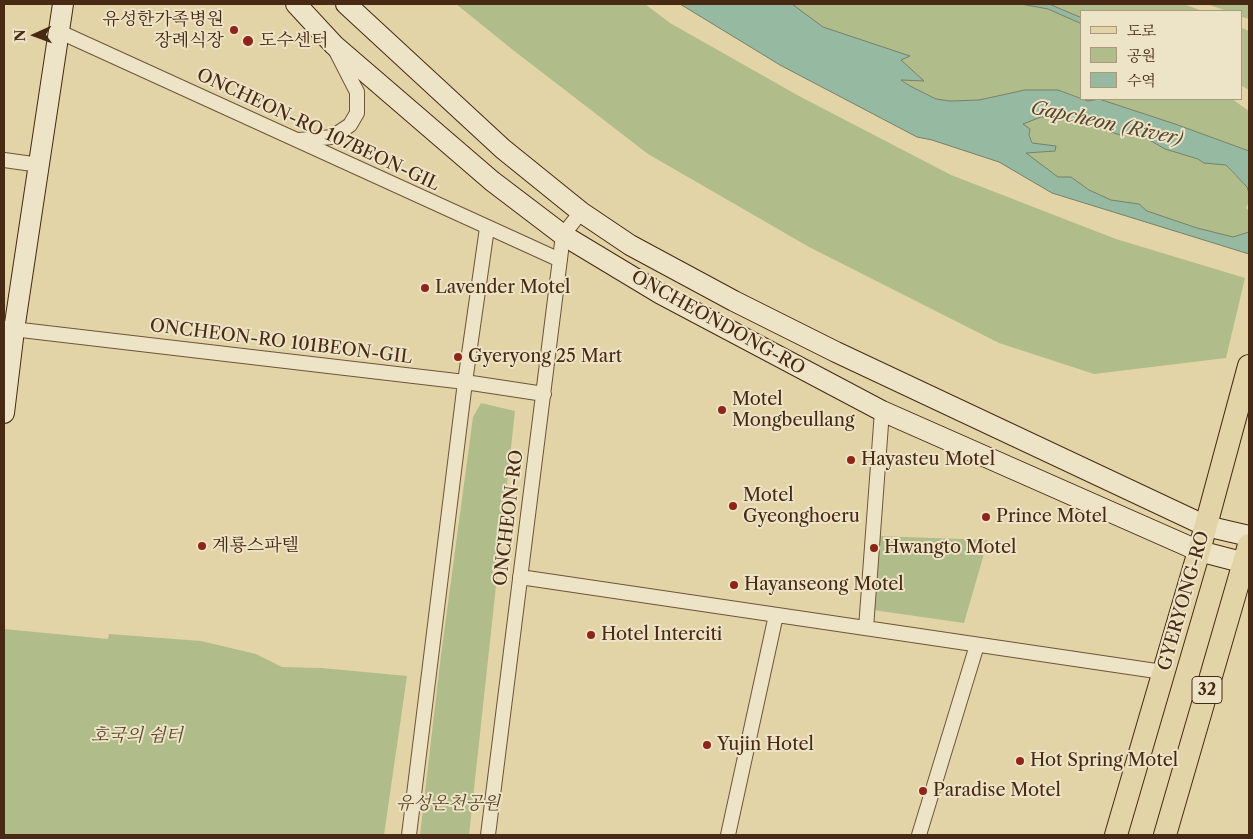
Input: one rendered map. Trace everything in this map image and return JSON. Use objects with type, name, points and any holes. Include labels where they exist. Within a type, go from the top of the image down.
[{"type":"main road","points":[[4,413],[9,329],[40,165],[63,4]]},
{"type":"main road","name":"ONCHEONDONG-RO","points":[[296,4],[334,45],[492,181],[564,235],[661,294],[882,411],[1198,551],[1248,557]]},
{"type":"main road","name":"ONCHEONDONG-RO","points":[[346,4],[503,149],[581,212],[630,246],[836,352],[1206,526],[1249,536]]},
{"type":"main road","name":"GYERYONG-RO","points":[[1116,835],[1206,526],[1249,366]]},
{"type":"main road","name":"32","points":[[1165,835],[1248,557]]},
{"type":"street","name":"ONCHEON-RO 107BEON-GIL","points":[[60,32],[560,260]]},
{"type":"street","points":[[296,140],[332,137],[350,125],[357,113],[357,92],[334,45]]},
{"type":"street","points":[[4,160],[40,165]]},
{"type":"street","name":"ONCHEON-RO","points":[[488,835],[560,260],[564,235],[581,212]]},
{"type":"street","points":[[409,835],[465,382],[487,228]]},
{"type":"street","name":"ONCHEON-RO 101BEON-GIL","points":[[9,329],[465,382],[544,394]]},
{"type":"street","points":[[866,628],[882,411]]},
{"type":"street","points":[[520,577],[1163,672]]},
{"type":"street","points":[[728,835],[776,615]]},
{"type":"street","points":[[919,835],[977,645]]},
{"type":"green space","points":[[456,4],[645,4],[670,23],[799,96],[951,175],[1116,239],[1245,278],[1226,358],[1094,374],[999,343],[809,247],[648,154]]},
{"type":"green space","points":[[792,4],[1021,4],[1048,9],[1080,23],[1080,97],[1058,90],[1025,90],[979,100],[950,101],[936,99],[910,86],[901,79],[923,81],[901,60],[909,56],[823,27]]},
{"type":"green space","points":[[1049,4],[1184,4],[1199,10],[1080,10],[1080,17]]},
{"type":"green space","points":[[1207,4],[1249,4],[1249,19],[1243,17],[1243,10],[1224,10]]},
{"type":"green space","points":[[1243,28],[1249,31],[1249,90],[1243,87]]},
{"type":"green space","points":[[1102,100],[1233,100],[1249,111],[1249,151]]},
{"type":"green space","points":[[1041,117],[1070,118],[1120,135],[1141,135],[1165,149],[1198,159],[1204,163],[1226,165],[1247,187],[1249,202],[1246,208],[1249,211],[1249,232],[1233,237],[1197,228],[1147,211],[1139,204],[1111,200],[1089,190],[1071,177],[1058,177],[1025,153],[1038,151],[1022,124]]},
{"type":"green space","name":"유성온천공원","points":[[481,403],[515,411],[469,835],[420,835],[441,655],[473,417]]},
{"type":"green space","points":[[878,536],[988,540],[964,623],[873,610]]},
{"type":"green space","name":"호국의 쉼터","points":[[4,629],[108,639],[109,634],[201,641],[256,654],[282,667],[322,668],[407,676],[384,835],[4,835]]},
{"type":"water","name":"Gapcheon (River)","points":[[680,4],[792,4],[823,27],[910,56],[901,60],[924,81],[901,80],[936,99],[950,101],[979,100],[1025,90],[1058,90],[1080,98],[1080,100],[1102,100],[1249,151],[1249,193],[1247,187],[1226,165],[1204,163],[1198,159],[1165,149],[1141,135],[1120,135],[1070,118],[1041,117],[1023,124],[1030,129],[1029,135],[1032,143],[1056,146],[1055,151],[1026,153],[1058,177],[1071,177],[1089,190],[1111,200],[1139,204],[1147,211],[1197,228],[1233,237],[1249,232],[1249,254],[1052,193],[999,162],[932,140],[917,137],[780,65]]},
{"type":"water","points":[[1021,4],[1049,4],[1080,17],[1080,23],[1048,9]]},
{"type":"place","name":"유성한가족병원 장례식장","points":[[234,30]]},
{"type":"place","name":"도수센터","points":[[248,41]]},
{"type":"place","name":"Lavender Motel","points":[[425,288]]},
{"type":"place","name":"Gyeryong 25 Mart","points":[[458,357]]},
{"type":"place","name":"Motel Mongbeullang","points":[[722,410]]},
{"type":"place","name":"Hayasteu Motel","points":[[851,460]]},
{"type":"place","name":"Motel Gyeonghoeru","points":[[733,506]]},
{"type":"place","name":"Prince Motel","points":[[986,517]]},
{"type":"place","name":"계룡스파텔","points":[[202,546]]},
{"type":"place","name":"Hwangto Motel","points":[[874,548]]},
{"type":"place","name":"Hayanseong Motel","points":[[734,585]]},
{"type":"place","name":"Hotel Interciti","points":[[591,635]]},
{"type":"place","name":"Yujin Hotel","points":[[707,745]]},
{"type":"place","name":"Hot Spring Motel","points":[[1020,761]]},
{"type":"place","name":"Paradise Motel","points":[[923,791]]}]
